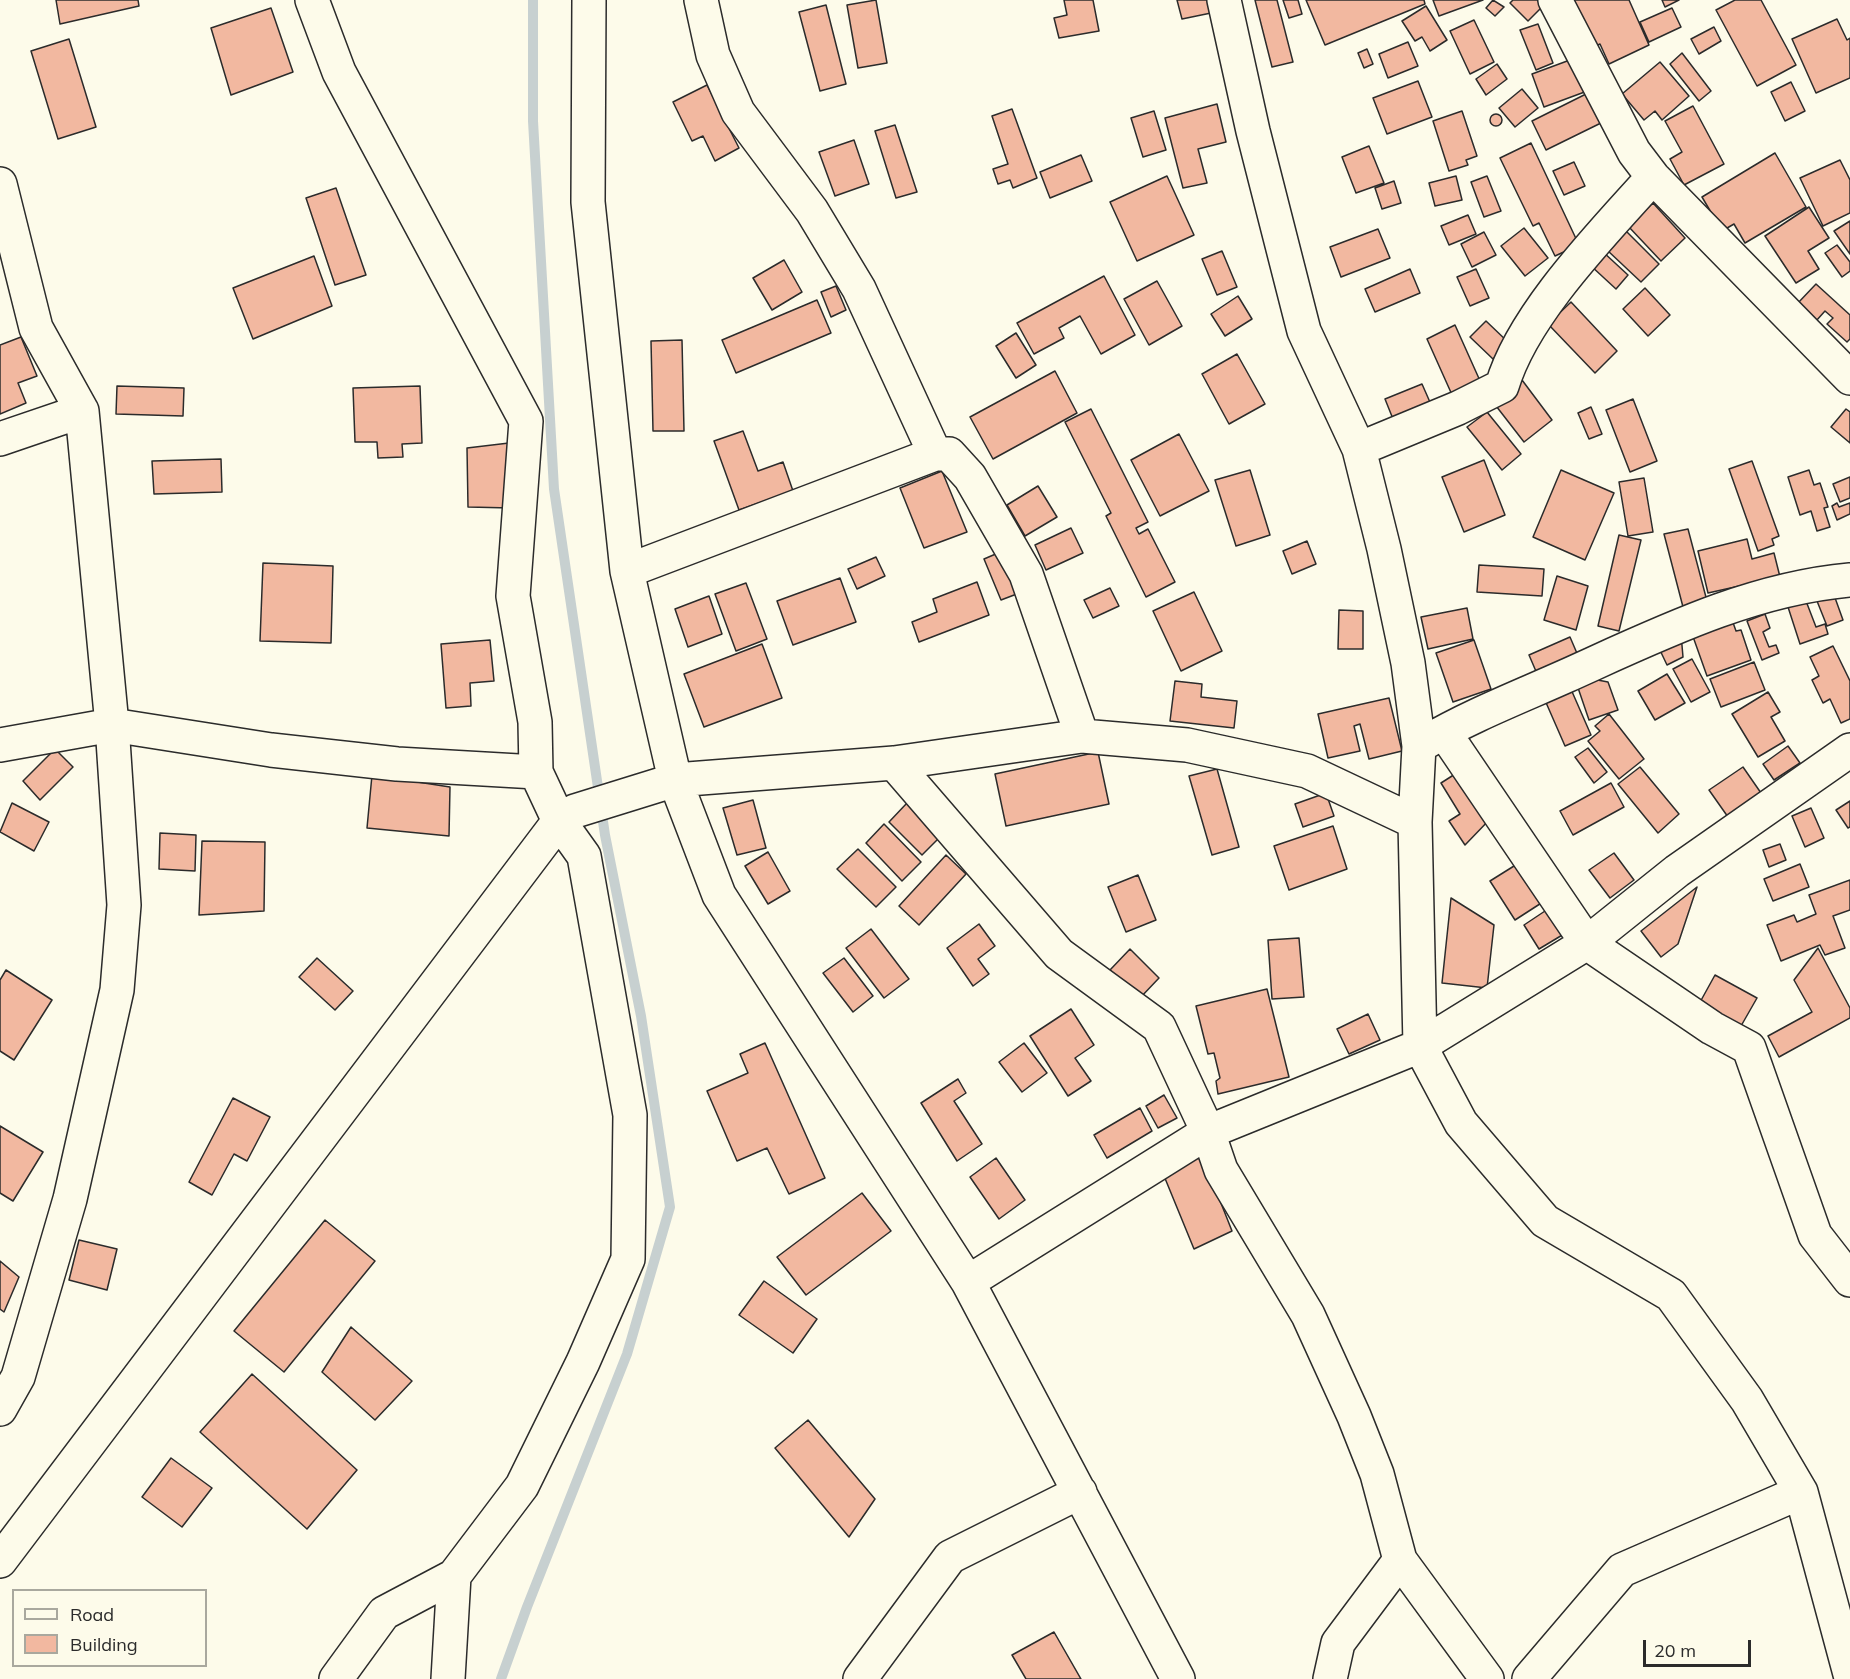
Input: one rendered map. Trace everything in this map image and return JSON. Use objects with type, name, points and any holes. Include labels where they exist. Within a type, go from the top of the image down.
[{"type":"street","points":[[312,0],[339,72],[526,421],[513,596],[535,722],[536,772],[567,816],[584,856],[630,1115],[628,1259],[522,1486],[454,1576],[384,1613],[336,1679]]},
{"type":"street","points":[[589,0],[588,202],[627,571],[675,780],[719,895],[969,1282],[1178,1679]]},
{"type":"street","points":[[701,0],[713,56],[738,112],[812,211],[859,289],[935,454]]},
{"type":"street","points":[[1224,0],[1253,132],[1304,331],[1359,449],[1384,549],[1408,663],[1431,739],[1587,943],[1712,1028],[1749,1048],[1815,1235],[1850,1280]]},
{"type":"street","points":[[1555,0],[1634,152],[1653,177],[1850,378]]},
{"type":"street","points":[[1359,449],[1458,408],[1502,386],[1510,360],[1561,283],[1653,177]]},
{"type":"street","points":[[0,184],[36,328],[82,411],[112,725],[124,905],[117,990],[70,1199],[18,1377],[0,1409]]},
{"type":"street","points":[[0,440],[82,411]]},
{"type":"street","points":[[627,571],[935,454],[949,454],[970,477],[1026,574],[1082,736]]},
{"type":"street","points":[[1431,739],[1639,643],[1741,601],[1826,582],[1850,580]]},
{"type":"street","points":[[0,745],[112,725],[271,750],[397,764],[536,772]]},
{"type":"street","points":[[0,1560],[567,816],[675,780],[894,763],[1082,736],[1187,745],[1306,771],[1415,822]]},
{"type":"street","points":[[1431,739],[1415,822],[1420,1046],[1461,1123],[1545,1221],[1671,1295],[1747,1400],[1801,1492],[1850,1674]]},
{"type":"street","points":[[969,1282],[1208,1132],[1420,1046],[1587,943],[1677,871],[1850,750]]},
{"type":"street","points":[[894,763],[1059,954],[1159,1027],[1208,1132],[1221,1170],[1308,1316],[1354,1416],[1377,1474],[1400,1560],[1487,1679]]},
{"type":"street","points":[[861,1679],[950,1557],[1080,1492]]},
{"type":"street","points":[[1529,1679],[1622,1570],[1801,1492]]},
{"type":"street","points":[[1330,1679],[1338,1643],[1400,1560]]},
{"type":"street","points":[[448,1679],[454,1576]]},
{"type":"building","points":[[56,0],[138,0],[139,6],[60,24]]},
{"type":"building","points":[[876,0],[887,63],[858,68],[847,5]]},
{"type":"building","points":[[1064,0],[1093,0],[1099,31],[1059,38],[1054,18],[1067,15]]},
{"type":"building","points":[[1177,0],[1209,0],[1211,13],[1182,19]]},
{"type":"building","points":[[1255,0],[1277,0],[1293,62],[1272,67]]},
{"type":"building","points":[[1283,0],[1298,0],[1302,14],[1289,18]]},
{"type":"building","points":[[1306,0],[1424,0],[1425,4],[1325,45]]},
{"type":"building","points":[[1433,0],[1483,0],[1439,16]]},
{"type":"building","points":[[1493,0],[1504,7],[1495,16],[1486,8]]},
{"type":"building","points":[[1513,0],[1549,0],[1528,21],[1510,3]]},
{"type":"building","points":[[1566,0],[1629,0],[1649,45],[1609,64],[1600,44],[1589,49]]},
{"type":"building","points":[[1662,0],[1679,0],[1665,7]]},
{"type":"building","points":[[1735,0],[1761,0],[1796,65],[1757,86],[1716,10]]},
{"type":"building","points":[[826,5],[846,84],[820,91],[799,12]]},
{"type":"building","points":[[1426,6],[1447,40],[1430,51],[1422,37],[1415,41],[1402,21]]},
{"type":"building","points":[[271,8],[293,72],[231,95],[211,28]]},
{"type":"building","points":[[1672,8],[1681,27],[1649,42],[1640,22]]},
{"type":"building","points":[[1837,19],[1847,40],[1850,38],[1850,78],[1816,93],[1792,39]]},
{"type":"building","points":[[1474,20],[1494,62],[1470,74],[1450,31]]},
{"type":"building","points":[[1538,24],[1553,63],[1536,70],[1520,30]]},
{"type":"building","points":[[1714,27],[1721,41],[1699,54],[1691,39]]},
{"type":"building","points":[[69,39],[96,127],[58,139],[31,51]]},
{"type":"building","points":[[1408,42],[1418,66],[1388,78],[1379,54]]},
{"type":"building","points":[[1367,49],[1373,64],[1364,68],[1358,53]]},
{"type":"building","points":[[1682,53],[1711,91],[1699,101],[1670,64]]},
{"type":"building","points":[[1578,57],[1590,90],[1544,107],[1532,74]]},
{"type":"building","points":[[1660,62],[1689,96],[1662,120],[1655,111],[1644,120],[1622,94]]},
{"type":"building","points":[[1497,64],[1507,79],[1486,95],[1476,79]]},
{"type":"building","points":[[1418,81],[1432,117],[1387,134],[1373,98]]},
{"type":"building","points":[[1791,82],[1805,111],[1785,121],[1771,92]]},
{"type":"building","points":[[707,85],[739,148],[715,161],[703,136],[692,141],[673,102]]},
{"type":"building","points":[[1522,89],[1538,108],[1515,127],[1499,108]]},
{"type":"building","points":[[1590,92],[1605,121],[1546,150],[1532,121]]},
{"type":"building","points":[[1217,104],[1226,142],[1198,149],[1207,183],[1183,188],[1165,118]]},
{"type":"building","points":[[1693,106],[1724,164],[1684,185],[1670,159],[1682,152],[1665,121]]},
{"type":"building","points":[[1012,109],[1037,178],[1013,188],[1010,180],[998,184],[993,169],[1008,164],[992,116]]},
{"type":"building","points":[[1154,111],[1166,150],[1143,157],[1131,118]]},
{"type":"building","points":[[1462,111],[1477,156],[1466,160],[1468,165],[1449,171],[1433,121]]},
{"type":"building","points":[[1498,114],[1502,120],[1498,126],[1494,126],[1490,118]]},
{"type":"building","points":[[895,125],[917,192],[896,198],[875,131]]},
{"type":"building","points":[[854,140],[869,184],[835,196],[819,152]]},
{"type":"building","points":[[1531,143],[1579,245],[1555,256],[1539,223],[1533,226],[1500,158]]},
{"type":"building","points":[[1369,146],[1384,183],[1356,193],[1342,157]]},
{"type":"building","points":[[1775,153],[1806,207],[1745,243],[1734,224],[1722,231],[1702,197]]},
{"type":"building","points":[[1081,155],[1092,181],[1050,198],[1040,172]]},
{"type":"building","points":[[1840,160],[1850,180],[1850,213],[1823,226],[1800,178]]},
{"type":"building","points":[[1574,162],[1585,186],[1564,195],[1553,171]]},
{"type":"building","points":[[1167,176],[1194,235],[1137,261],[1110,202]]},
{"type":"building","points":[[1456,176],[1462,200],[1435,206],[1429,183]]},
{"type":"building","points":[[1487,176],[1501,211],[1484,217],[1471,182]]},
{"type":"building","points":[[1394,181],[1401,203],[1382,209],[1375,188]]},
{"type":"building","points":[[336,188],[366,275],[335,285],[306,198]]},
{"type":"building","points":[[1653,203],[1685,238],[1661,261],[1628,226]]},
{"type":"building","points":[[1809,207],[1829,238],[1808,251],[1819,269],[1796,283],[1765,236]]},
{"type":"building","points":[[1468,215],[1476,234],[1449,245],[1441,226]]},
{"type":"building","points":[[1850,221],[1850,254],[1834,231]]},
{"type":"building","points":[[1524,228],[1548,258],[1525,276],[1501,246]]},
{"type":"building","points":[[1378,229],[1390,258],[1341,277],[1330,247]]},
{"type":"building","points":[[1626,231],[1659,264],[1641,282],[1607,250]]},
{"type":"building","points":[[1484,232],[1496,255],[1472,267],[1461,244]]},
{"type":"building","points":[[1837,245],[1850,262],[1850,271],[1842,277],[1825,253]]},
{"type":"building","points":[[1222,251],[1237,287],[1217,295],[1202,259]]},
{"type":"building","points":[[1602,251],[1628,275],[1616,289],[1590,265]]},
{"type":"building","points":[[314,256],[332,306],[253,339],[233,288]]},
{"type":"building","points":[[784,260],[802,292],[772,310],[753,278]]},
{"type":"building","points":[[1410,269],[1420,293],[1375,312],[1365,289]]},
{"type":"building","points":[[1476,269],[1489,298],[1470,306],[1457,277]]},
{"type":"building","points":[[1104,276],[1135,335],[1101,354],[1080,316],[1059,328],[1064,338],[1034,354],[1017,323]]},
{"type":"building","points":[[1157,281],[1182,326],[1149,345],[1124,299]]},
{"type":"building","points":[[1816,284],[1850,315],[1850,339],[1847,342],[1827,324],[1833,318],[1825,311],[1816,321],[1797,304]]},
{"type":"building","points":[[836,286],[846,310],[831,317],[821,292]]},
{"type":"building","points":[[1645,288],[1670,315],[1648,336],[1623,309]]},
{"type":"building","points":[[1238,296],[1252,319],[1225,336],[1211,314]]},
{"type":"building","points":[[817,300],[831,333],[736,373],[722,340]]},
{"type":"building","points":[[1571,302],[1617,351],[1595,373],[1548,324]]},
{"type":"building","points":[[1486,321],[1509,343],[1493,359],[1470,337]]},
{"type":"building","points":[[1455,325],[1481,383],[1453,397],[1427,339]]},
{"type":"building","points":[[1016,333],[1036,365],[1016,378],[996,346]]},
{"type":"building","points":[[21,337],[37,376],[18,383],[26,403],[0,414],[0,345]]},
{"type":"building","points":[[682,340],[684,431],[653,431],[651,341]]},
{"type":"building","points":[[1237,354],[1265,404],[1229,424],[1202,374]]},
{"type":"building","points":[[1055,371],[1077,413],[993,459],[970,417]]},
{"type":"building","points":[[1522,380],[1552,420],[1524,442],[1493,402]]},
{"type":"building","points":[[1422,384],[1433,409],[1395,424],[1385,399]]},
{"type":"building","points":[[117,386],[184,388],[183,416],[116,414]]},
{"type":"building","points":[[420,386],[422,443],[402,444],[403,457],[378,458],[377,442],[355,442],[353,388]]},
{"type":"building","points":[[1633,399],[1657,461],[1630,472],[1606,410]]},
{"type":"building","points":[[1591,407],[1602,434],[1589,439],[1578,413]]},
{"type":"building","points":[[1091,409],[1148,522],[1136,528],[1139,534],[1148,529],[1175,582],[1146,597],[1106,516],[1111,513],[1065,422]]},
{"type":"building","points":[[1846,409],[1850,412],[1850,443],[1831,427]]},
{"type":"building","points":[[1487,412],[1521,454],[1502,470],[1467,427]]},
{"type":"building","points":[[743,431],[758,471],[783,462],[793,491],[739,510],[714,441]]},
{"type":"building","points":[[1179,434],[1209,491],[1160,516],[1131,460]]},
{"type":"building","points":[[509,443],[511,508],[468,507],[467,448]]},
{"type":"building","points":[[221,459],[222,492],[154,494],[152,461]]},
{"type":"building","points":[[1484,460],[1505,515],[1464,532],[1442,477]]},
{"type":"building","points":[[1752,461],[1779,536],[1772,539],[1774,545],[1758,551],[1729,469]]},
{"type":"building","points":[[1250,470],[1270,535],[1236,546],[1215,480]]},
{"type":"building","points":[[1561,470],[1614,493],[1585,560],[1533,537]]},
{"type":"building","points":[[1809,470],[1814,485],[1820,483],[1828,507],[1824,508],[1830,527],[1817,531],[1811,511],[1800,515],[1788,477]]},
{"type":"building","points":[[942,471],[967,532],[924,548],[900,488]]},
{"type":"building","points":[[1850,477],[1850,498],[1840,502],[1833,484]]},
{"type":"building","points":[[1644,478],[1653,532],[1628,536],[1619,482]]},
{"type":"building","points":[[1038,486],[1057,517],[1025,536],[1007,505]]},
{"type":"building","points":[[1837,503],[1839,507],[1850,503],[1850,514],[1837,520],[1832,506]]},
{"type":"building","points":[[1071,528],[1083,553],[1046,570],[1035,545]]},
{"type":"building","points":[[1688,529],[1707,601],[1683,607],[1664,534]]},
{"type":"building","points":[[1619,535],[1641,540],[1619,631],[1598,626]]},
{"type":"building","points":[[1747,539],[1752,559],[1774,553],[1780,577],[1708,593],[1698,551]]},
{"type":"building","points":[[1307,541],[1316,564],[1292,574],[1283,551]]},
{"type":"building","points":[[1005,550],[1022,592],[1001,600],[984,559]]},
{"type":"building","points":[[876,557],[885,576],[857,589],[848,569]]},
{"type":"building","points":[[263,563],[333,566],[331,643],[260,641]]},
{"type":"building","points":[[1479,565],[1544,569],[1542,596],[1477,592]]},
{"type":"building","points":[[1557,576],[1588,586],[1576,630],[1544,620]]},
{"type":"building","points":[[840,578],[856,622],[793,645],[777,601]]},
{"type":"building","points":[[977,582],[989,615],[919,642],[912,622],[937,612],[933,599]]},
{"type":"building","points":[[746,583],[767,639],[736,651],[715,594]]},
{"type":"building","points":[[1110,588],[1119,606],[1093,618],[1084,600]]},
{"type":"building","points":[[1194,592],[1222,651],[1181,671],[1153,611]]},
{"type":"building","points":[[1834,595],[1843,620],[1827,626],[1817,601]]},
{"type":"building","points":[[709,596],[722,634],[688,647],[675,609]]},
{"type":"building","points":[[1806,601],[1816,627],[1825,624],[1828,634],[1800,644],[1788,607]]},
{"type":"building","points":[[1467,608],[1473,639],[1428,649],[1421,617]]},
{"type":"building","points":[[1339,610],[1363,611],[1363,649],[1338,649]]},
{"type":"building","points":[[1765,614],[1770,628],[1763,632],[1769,647],[1776,645],[1779,653],[1762,660],[1747,621]]},
{"type":"building","points":[[1731,617],[1736,631],[1741,630],[1751,660],[1707,676],[1691,631]]},
{"type":"building","points":[[1681,634],[1683,657],[1667,665],[1658,646]]},
{"type":"building","points":[[1570,637],[1579,658],[1538,676],[1529,655]]},
{"type":"building","points":[[490,640],[494,681],[470,683],[471,706],[446,708],[441,644]]},
{"type":"building","points":[[1474,640],[1491,689],[1453,702],[1436,653]]},
{"type":"building","points":[[762,644],[782,698],[704,727],[684,674]]},
{"type":"building","points":[[1833,646],[1850,681],[1850,719],[1841,723],[1830,699],[1823,703],[1812,680],[1819,676],[1810,657]]},
{"type":"building","points":[[1692,659],[1710,692],[1691,702],[1673,669]]},
{"type":"building","points":[[1754,662],[1765,690],[1721,707],[1710,679]]},
{"type":"building","points":[[1667,674],[1685,703],[1655,720],[1638,691]]},
{"type":"building","points":[[1582,677],[1608,682],[1618,710],[1589,720],[1575,679]]},
{"type":"building","points":[[1175,681],[1202,684],[1201,697],[1237,701],[1234,728],[1170,721]]},
{"type":"building","points":[[1570,687],[1591,735],[1565,746],[1544,698]]},
{"type":"building","points":[[1768,692],[1780,712],[1771,717],[1785,741],[1758,757],[1732,714]]},
{"type":"building","points":[[1389,698],[1402,751],[1369,759],[1360,724],[1354,726],[1360,751],[1328,758],[1318,714]]},
{"type":"building","points":[[1609,714],[1644,759],[1619,779],[1588,741],[1600,731],[1595,726]]},
{"type":"building","points":[[1788,746],[1800,763],[1774,780],[1763,764]]},
{"type":"building","points":[[1588,748],[1607,772],[1594,783],[1575,757]]},
{"type":"building","points":[[55,749],[73,767],[40,800],[23,781]]},
{"type":"building","points":[[1098,752],[1109,804],[1006,826],[995,774]]},
{"type":"building","points":[[1640,767],[1679,814],[1658,833],[1618,784]]},
{"type":"building","points":[[1743,767],[1761,793],[1728,817],[1709,790]]},
{"type":"building","points":[[1217,769],[1239,847],[1212,855],[1189,776]]},
{"type":"building","points":[[1463,769],[1493,816],[1465,845],[1449,821],[1460,814],[1441,783]]},
{"type":"building","points":[[372,775],[450,787],[449,836],[367,828]]},
{"type":"building","points":[[1611,783],[1624,807],[1573,835],[1560,811]]},
{"type":"building","points":[[1326,793],[1334,816],[1303,827],[1295,804]]},
{"type":"building","points":[[753,800],[766,848],[737,855],[723,808]]},
{"type":"building","points":[[1850,801],[1850,827],[1848,828],[1836,810]]},
{"type":"building","points":[[12,803],[49,822],[34,851],[0,832]]},
{"type":"building","points":[[907,803],[941,836],[922,855],[889,822]]},
{"type":"building","points":[[1811,808],[1824,838],[1805,847],[1792,816]]},
{"type":"building","points":[[884,824],[921,862],[902,881],[866,843]]},
{"type":"building","points":[[1333,826],[1347,869],[1289,890],[1274,846]]},
{"type":"building","points":[[160,833],[196,835],[195,871],[159,869]]},
{"type":"building","points":[[202,841],[265,842],[264,911],[199,915]]},
{"type":"building","points":[[1780,844],[1786,860],[1769,867],[1763,850]]},
{"type":"building","points":[[858,849],[896,887],[876,907],[837,869]]},
{"type":"building","points":[[768,852],[790,891],[768,904],[745,866]]},
{"type":"building","points":[[1614,853],[1634,880],[1610,898],[1589,870]]},
{"type":"building","points":[[946,855],[966,874],[919,925],[899,906]]},
{"type":"building","points":[[1522,861],[1546,900],[1515,920],[1490,881]]},
{"type":"building","points":[[1800,864],[1809,887],[1773,901],[1764,879]]},
{"type":"building","points":[[1138,875],[1156,920],[1126,932],[1108,887]]},
{"type":"building","points":[[1850,880],[1850,910],[1833,916],[1845,948],[1825,955],[1820,945],[1781,961],[1767,925],[1794,915],[1797,922],[1816,914],[1809,895]]},
{"type":"building","points":[[1697,887],[1678,944],[1661,957],[1641,931]]},
{"type":"building","points":[[1451,898],[1494,925],[1487,988],[1442,983]]},
{"type":"building","points":[[1548,909],[1564,934],[1539,949],[1524,925]]},
{"type":"building","points":[[979,924],[995,946],[978,959],[989,974],[973,986],[947,948]]},
{"type":"building","points":[[871,929],[909,979],[884,998],[846,948]]},
{"type":"building","points":[[1299,938],[1304,997],[1272,999],[1268,940]]},
{"type":"building","points":[[1818,948],[1850,1008],[1850,1018],[1779,1057],[1768,1036],[1812,1012],[1794,980]]},
{"type":"building","points":[[1130,949],[1159,978],[1140,998],[1110,970]]},
{"type":"building","points":[[317,958],[353,991],[335,1010],[299,977]]},
{"type":"building","points":[[844,958],[873,996],[853,1012],[823,973]]},
{"type":"building","points":[[6,970],[52,1000],[14,1060],[0,1051],[0,980]]},
{"type":"building","points":[[1715,975],[1757,998],[1741,1026],[1699,1004]]},
{"type":"building","points":[[1267,989],[1289,1077],[1218,1094],[1216,1081],[1220,1078],[1214,1053],[1208,1054],[1196,1006]]},
{"type":"building","points":[[1071,1009],[1094,1045],[1075,1058],[1091,1081],[1068,1096],[1030,1036]]},
{"type":"building","points":[[1368,1014],[1380,1040],[1349,1054],[1337,1029]]},
{"type":"building","points":[[765,1043],[825,1178],[789,1194],[767,1148],[737,1161],[707,1091],[748,1073],[740,1054]]},
{"type":"building","points":[[1024,1043],[1047,1073],[1022,1092],[999,1062]]},
{"type":"building","points":[[958,1079],[966,1093],[954,1101],[982,1144],[957,1161],[921,1103]]},
{"type":"building","points":[[1164,1095],[1177,1118],[1158,1128],[1146,1106]]},
{"type":"building","points":[[233,1098],[270,1117],[247,1161],[234,1154],[212,1195],[189,1182]]},
{"type":"building","points":[[1140,1108],[1152,1131],[1107,1158],[1094,1135]]},
{"type":"building","points":[[0,1126],[43,1152],[13,1201],[0,1193]]},
{"type":"building","points":[[1202,1155],[1232,1231],[1194,1249],[1162,1171]]},
{"type":"building","points":[[996,1158],[1025,1200],[999,1219],[970,1177]]},
{"type":"building","points":[[862,1193],[891,1231],[806,1295],[777,1257]]},
{"type":"building","points":[[325,1220],[375,1261],[284,1372],[234,1331]]},
{"type":"building","points":[[79,1240],[117,1249],[107,1290],[69,1280]]},
{"type":"building","points":[[0,1261],[19,1277],[4,1312],[0,1309]]},
{"type":"building","points":[[764,1281],[817,1319],[793,1353],[739,1315]]},
{"type":"building","points":[[351,1327],[412,1381],[375,1420],[322,1372]]},
{"type":"building","points":[[252,1374],[357,1470],[307,1529],[200,1432]]},
{"type":"building","points":[[808,1420],[875,1499],[849,1537],[775,1448]]},
{"type":"building","points":[[171,1458],[212,1488],[182,1527],[142,1497]]},
{"type":"building","points":[[1054,1632],[1081,1679],[1026,1679],[1012,1655]]},
{"type":"waterway","points":[[501,1679],[627,1354],[670,1207],[641,1016],[605,835],[554,489],[533,121],[533,0]]}]
